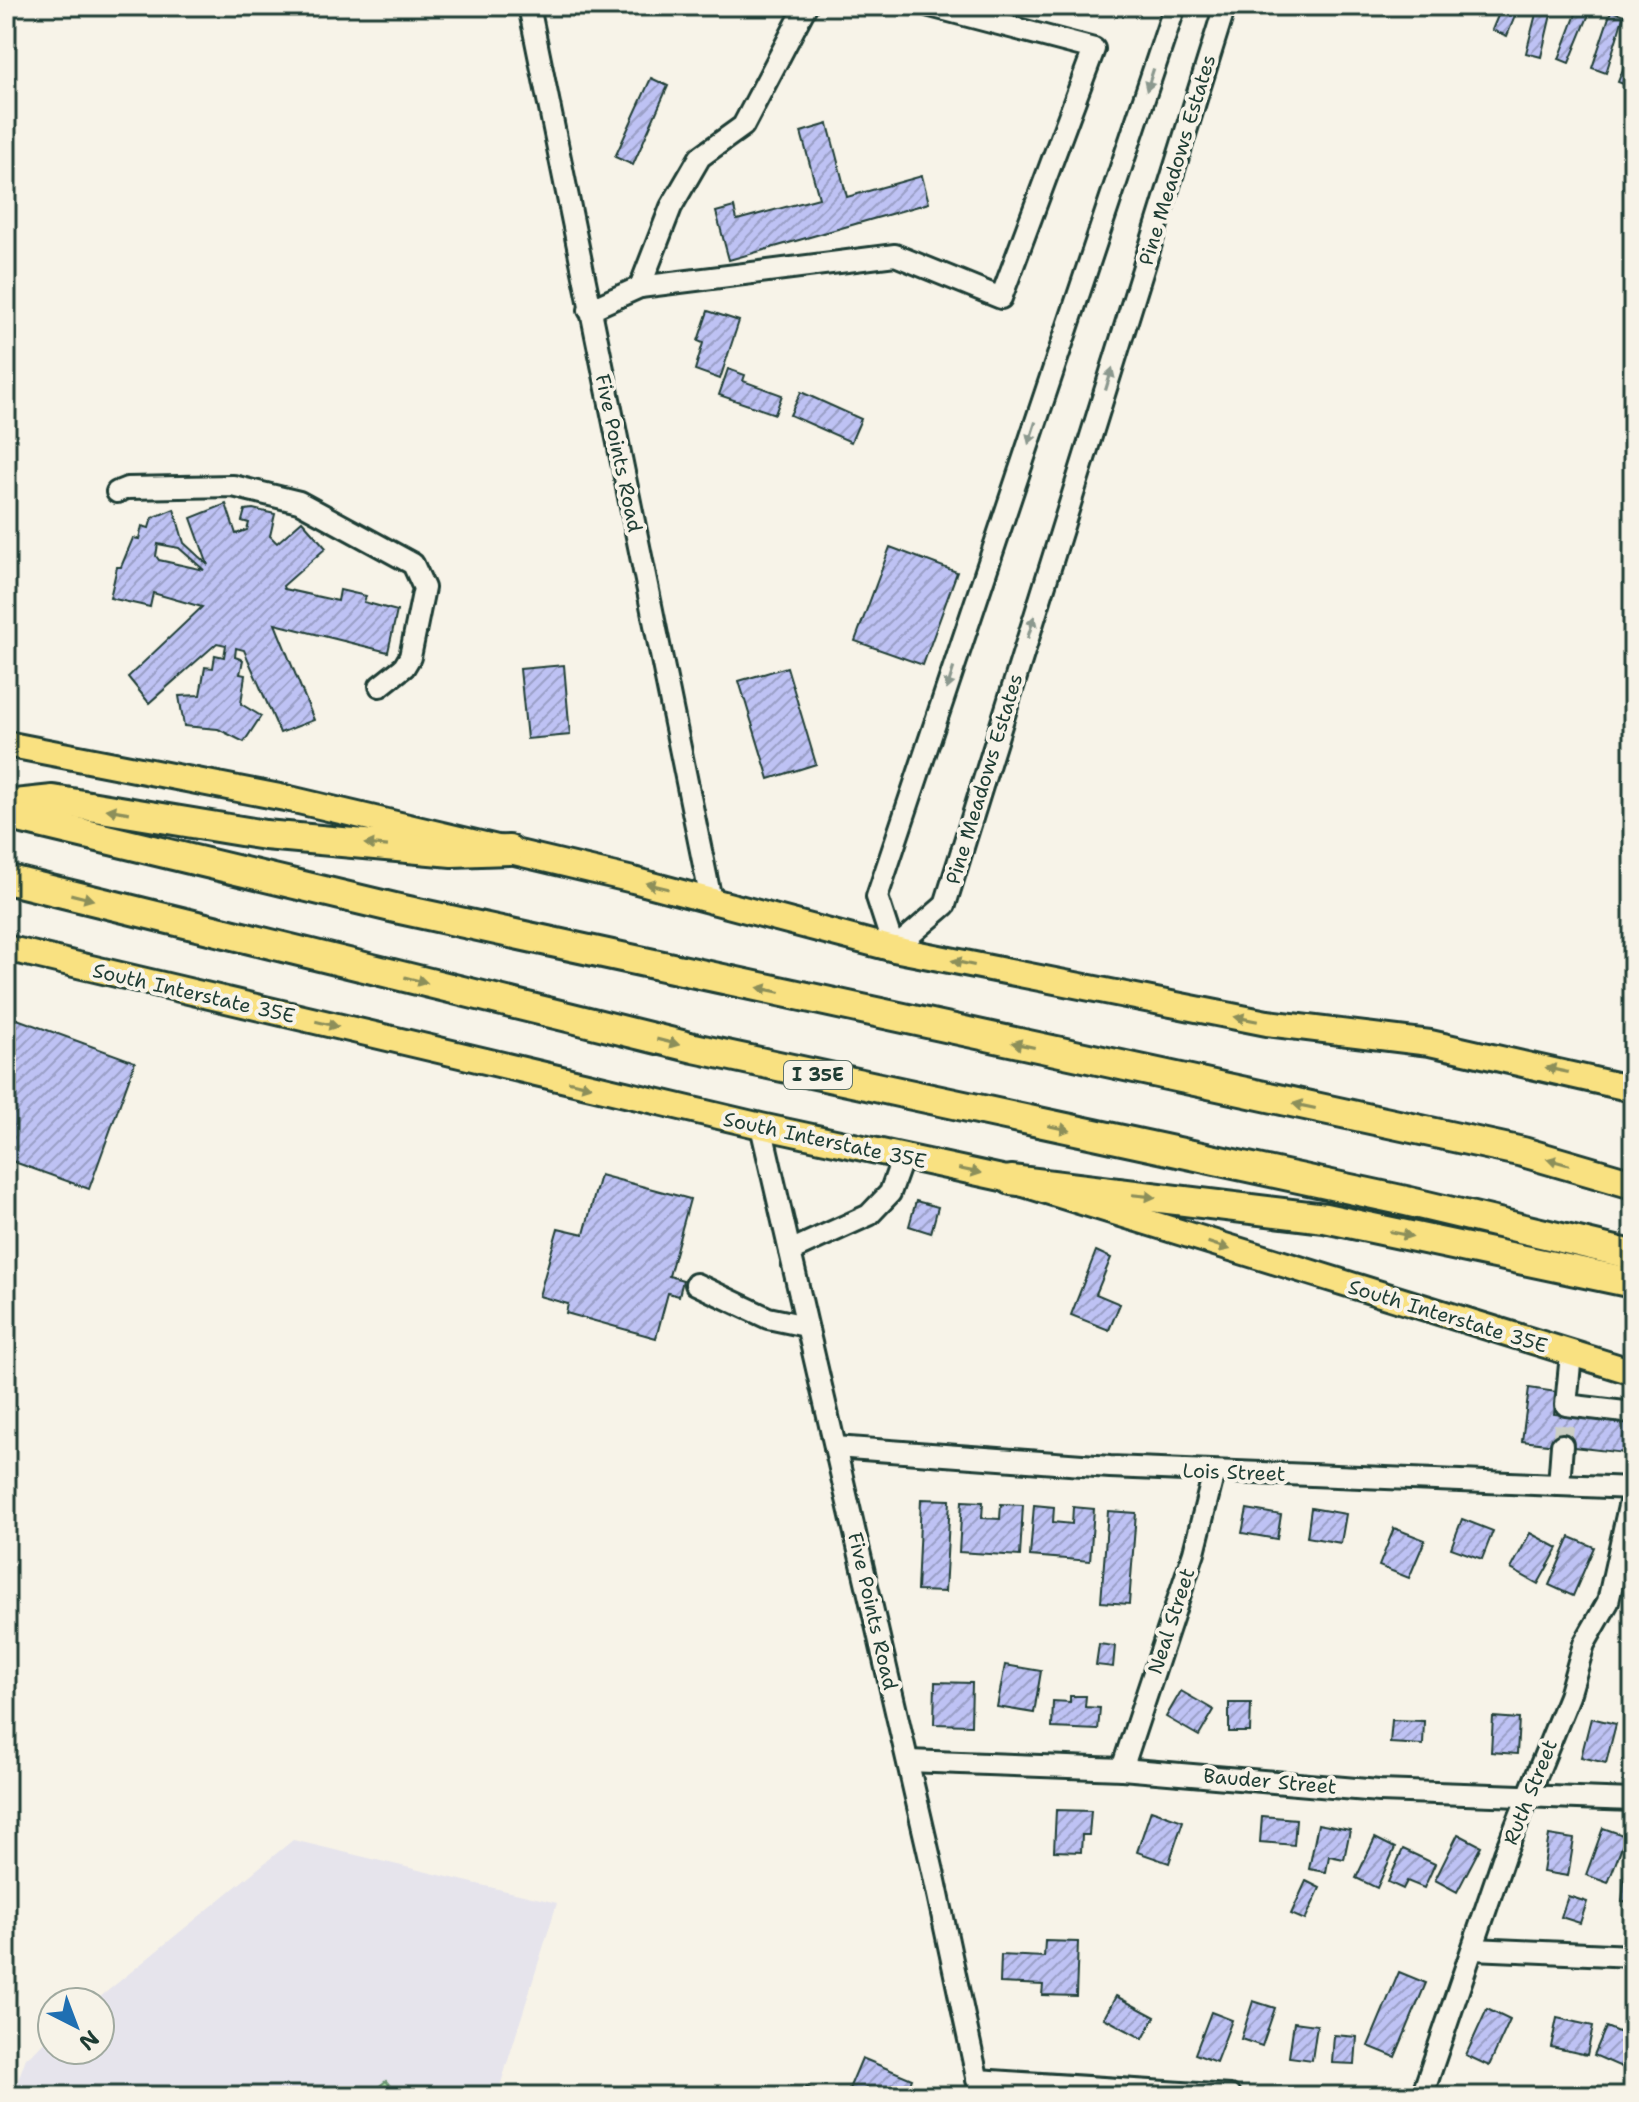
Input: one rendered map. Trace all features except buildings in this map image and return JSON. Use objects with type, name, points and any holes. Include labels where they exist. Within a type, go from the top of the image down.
[{"type":"highway","points":[[6,805],[53,800],[265,835],[452,852],[509,850]]},
{"type":"highway","points":[[6,815],[395,908],[1523,1152],[1633,1184]]},
{"type":"highway","name":"I 35E","points":[[6,879],[694,1048],[1406,1201],[1633,1255]]},
{"type":"highway","points":[[1011,1180],[1325,1218],[1633,1283]]},
{"type":"main road","points":[[6,744],[290,799],[711,900],[894,949],[1267,1023],[1430,1043],[1633,1089]]},
{"type":"main road","name":"South Interstate 35E","points":[[6,948],[761,1126],[1011,1180],[1633,1372]]},
{"type":"street","name":"Five Points Road","points":[[529,6],[711,900]]},
{"type":"street","points":[[640,287],[671,207],[700,157],[743,126],[806,6]]},
{"type":"street","points":[[589,310],[640,287],[895,255],[1001,298],[1094,49],[930,6]]},
{"type":"street","points":[[894,949],[877,897],[1175,6]]},
{"type":"street","name":"Pine Meadows Estates","points":[[894,949],[945,905],[1225,6]]},
{"type":"street","points":[[117,492],[127,488],[233,486],[299,502],[404,557],[421,576],[423,604],[410,657],[404,667],[380,686]]},
{"type":"street","name":"Five Points Road","points":[[761,1126],[908,1761],[979,2088]]},
{"type":"street","points":[[790,1251],[869,1215],[890,1193],[903,1157]]},
{"type":"street","points":[[696,1284],[768,1318],[806,1326]]},
{"type":"street","points":[[1571,1354],[1566,1411],[1633,1413]]},
{"type":"street","points":[[1559,1485],[1562,1445]]},
{"type":"street","name":"Lois Street","points":[[835,1447],[1214,1472],[1633,1488]]},
{"type":"street","name":"Neal Street","points":[[1122,1769],[1194,1552],[1214,1472]]},
{"type":"street","name":"Ruth Street","points":[[1422,2096],[1529,1796],[1569,1696],[1584,1644],[1608,1602],[1633,1488]]},
{"type":"street","name":"Bauder Street","points":[[908,1761],[1122,1769],[1379,1791],[1633,1800]]},
{"type":"street","points":[[1473,1949],[1633,1956]]},
{"type":"street","points":[[979,2088],[1230,2096]]},
{"type":"shaded area","points":[[293,1840],[557,1903],[497,2096],[12,2096],[26,2058],[36,2050],[36,2066],[116,2066],[114,1986]]},
{"type":"green space","points":[[386,2081],[399,2096],[367,2096]]},
{"type":"tunnel","points":[[1562,1445],[1565,1416]]}]
